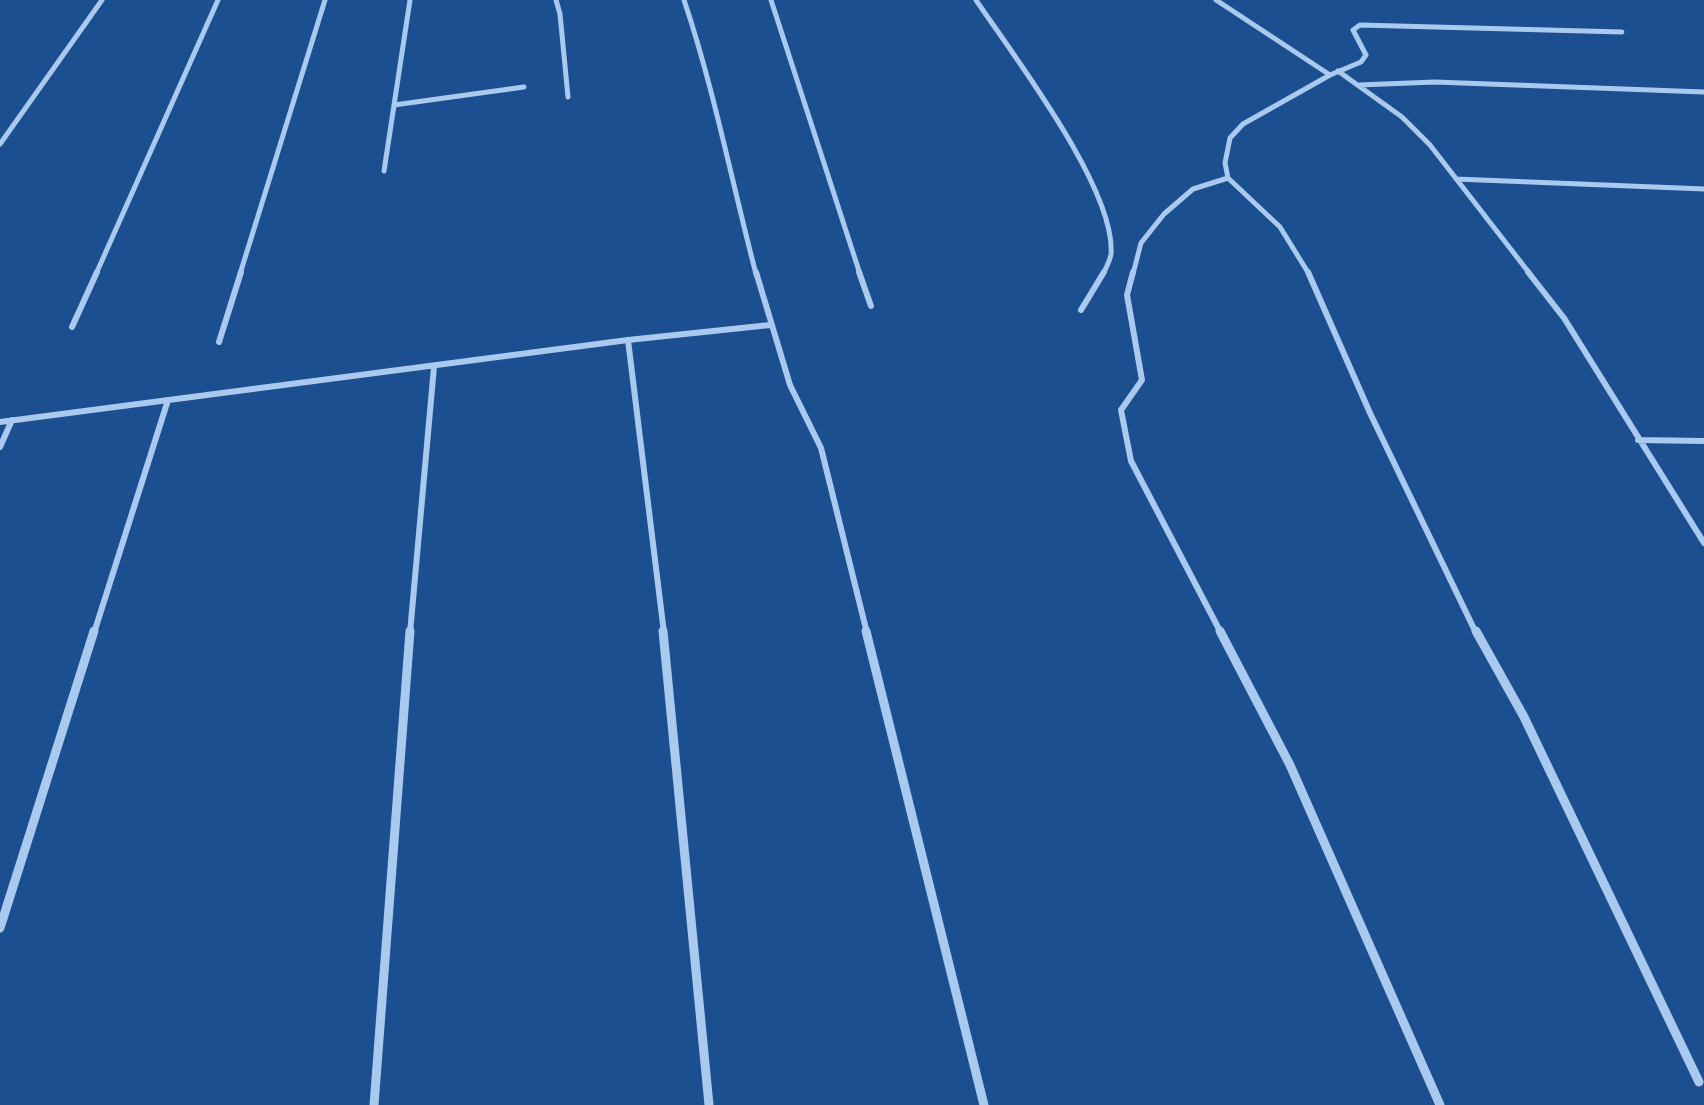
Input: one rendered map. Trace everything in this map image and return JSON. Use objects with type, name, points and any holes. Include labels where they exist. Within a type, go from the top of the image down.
[{"type":"street","points":[[0,145],[102,0]]},
{"type":"street","points":[[72,327],[218,0]]},
{"type":"street","points":[[219,342],[326,0]]},
{"type":"street","points":[[384,171],[410,0]]},
{"type":"street","points":[[556,0],[560,14],[568,97]]},
{"type":"street","points":[[684,0],[701,50],[727,164],[770,325],[790,385],[821,447],[984,1105]]},
{"type":"street","points":[[771,0],[822,166],[872,306]]},
{"type":"street","points":[[976,0],[1068,139],[1096,188],[1111,256],[1081,310]]},
{"type":"street","points":[[1216,0],[1330,75]]},
{"type":"street","points":[[1622,33],[1360,24],[1353,30],[1366,55],[1362,62],[1330,75],[1243,124],[1230,138],[1225,163],[1228,178],[1280,227],[1307,268],[1370,413],[1477,634],[1524,717],[1699,1082]]},
{"type":"street","points":[[1338,71],[1402,117],[1430,145],[1564,318],[1704,543]]},
{"type":"street","points":[[1358,85],[1435,82],[1704,92]]},
{"type":"street","points":[[394,104],[524,87]]},
{"type":"street","points":[[1228,178],[1193,189],[1164,214],[1141,243],[1128,295],[1142,380],[1121,410],[1131,461],[1290,765],[1440,1105]]},
{"type":"street","points":[[1456,179],[1704,189]]},
{"type":"street","points":[[0,422],[434,368],[628,340],[770,325]]},
{"type":"street","points":[[628,340],[665,645],[709,1105]]},
{"type":"street","points":[[374,1105],[410,634],[434,368]]},
{"type":"street","points":[[0,928],[167,400]]},
{"type":"street","points":[[0,447],[12,420]]},
{"type":"street","points":[[1638,440],[1704,441]]}]
